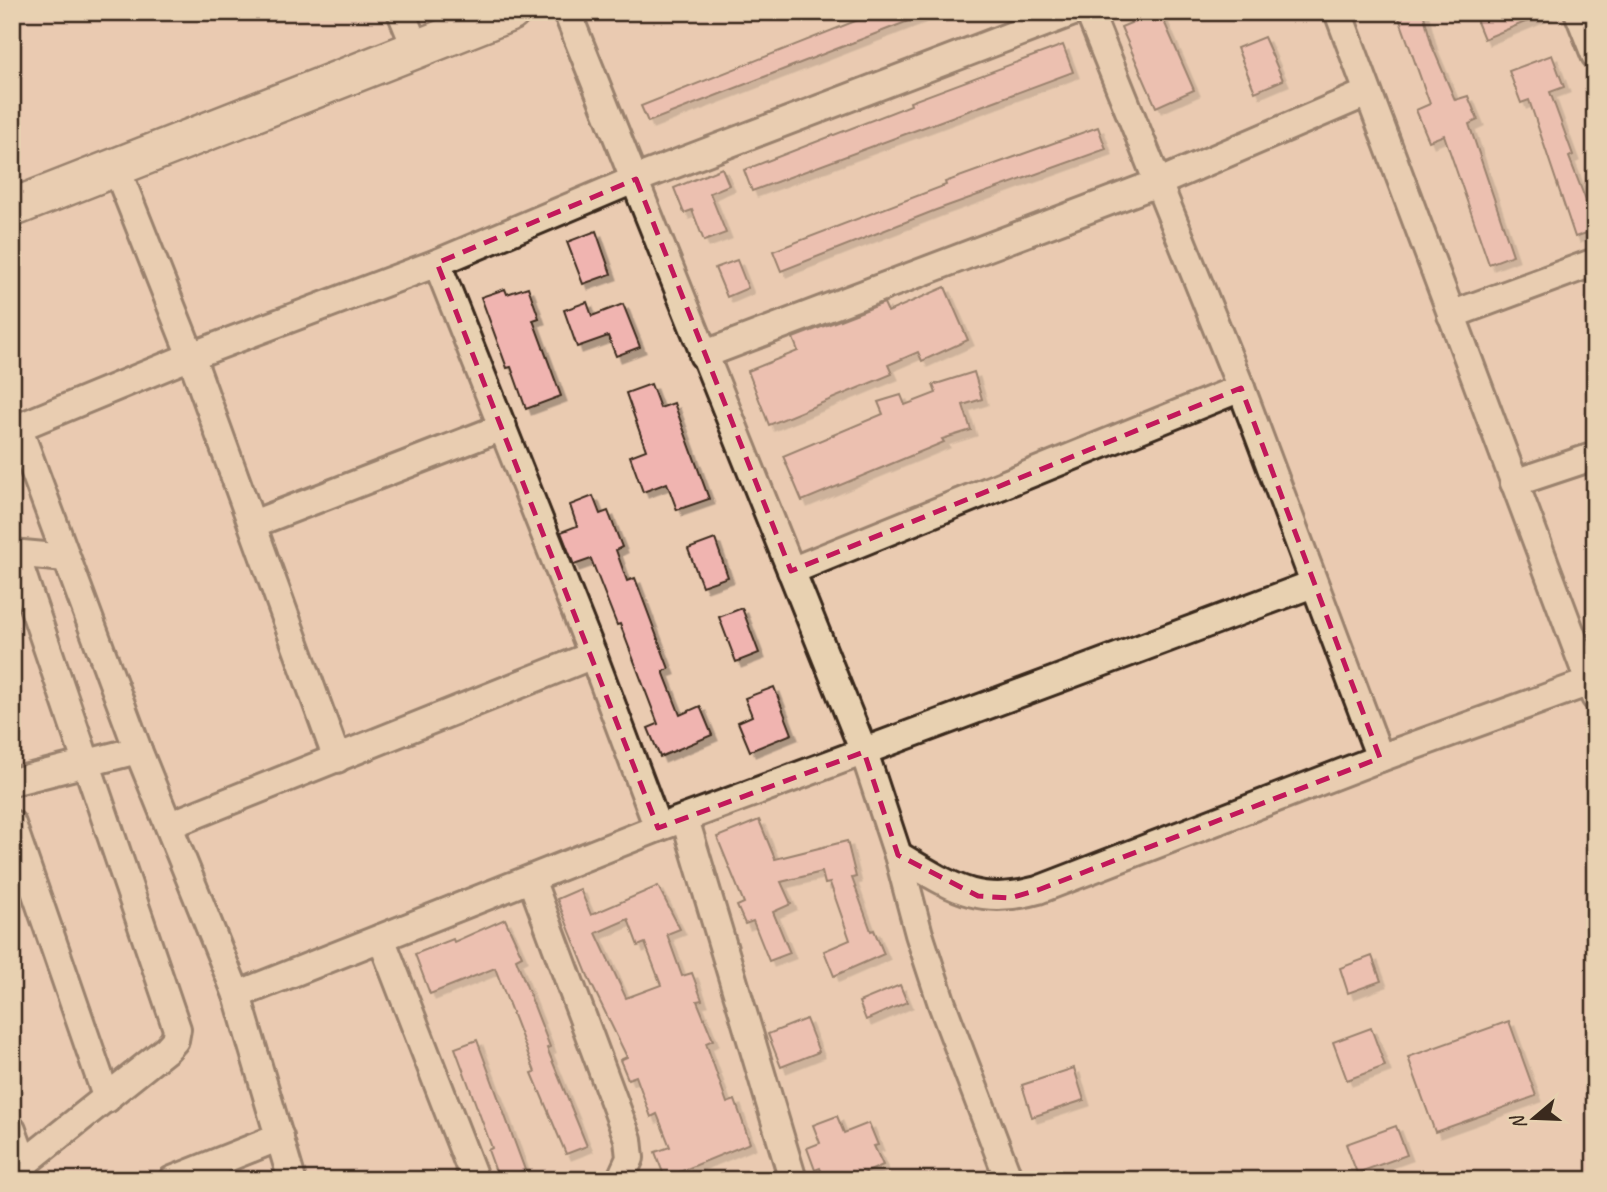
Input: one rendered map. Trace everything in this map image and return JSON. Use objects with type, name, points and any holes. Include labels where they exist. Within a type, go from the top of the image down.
[{"type":"street","points":[[401,12],[416,49]]},
{"type":"street","points":[[12,208],[511,12]]},
{"type":"street","points":[[567,12],[864,752],[942,1004],[1009,1180]]},
{"type":"street","points":[[292,1180],[237,995],[138,750],[15,429],[191,356],[437,263],[636,179],[1073,12]]},
{"type":"street","points":[[1089,12],[1160,182],[1241,388],[1380,758]]},
{"type":"street","points":[[898,855],[951,886],[978,896],[1010,898],[1038,890],[1380,758],[1593,687],[1338,12]]},
{"type":"street","points":[[1585,15],[1595,55]]},
{"type":"street","points":[[703,355],[1160,182],[1367,93]]},
{"type":"street","points":[[116,167],[191,356],[337,760]]},
{"type":"street","points":[[1451,315],[1595,262]]},
{"type":"street","points":[[437,263],[593,655],[658,828]]},
{"type":"street","points":[[791,571],[1241,388]]},
{"type":"street","points":[[253,524],[503,426]]},
{"type":"street","points":[[1514,483],[1595,456]]},
{"type":"street","points":[[12,1130],[19,1170],[167,1049],[175,1040],[177,1029],[88,761],[14,553],[66,558]]},
{"type":"street","points":[[237,995],[658,828],[1313,584]]},
{"type":"street","points":[[170,825],[593,655]]},
{"type":"street","points":[[12,782],[138,750]]},
{"type":"street","points":[[685,818],[793,1180]]},
{"type":"street","points":[[12,824],[107,1099]]},
{"type":"street","points":[[531,879],[628,1139],[630,1158],[626,1173],[620,1180]]},
{"type":"street","points":[[381,938],[475,1180]]},
{"type":"street","points":[[172,1180],[280,1137]]},
{"type":"highlighted area","points":[[636,179],[791,571],[1241,388],[1380,758],[1038,890],[1010,898],[978,896],[898,855],[864,752],[658,828],[437,263]]},
{"type":"building","points":[[878,12],[929,13],[648,122],[641,106]]},
{"type":"building","points":[[1126,12],[1160,12],[1194,90],[1156,107],[1121,27],[1131,23]]},
{"type":"building","points":[[1397,12],[1423,12],[1432,46],[1455,100],[1468,96],[1478,120],[1469,124],[1513,255],[1489,264],[1444,135],[1429,141],[1416,110],[1430,104]]},
{"type":"building","points":[[1473,12],[1547,12],[1547,13],[1484,39]]},
{"type":"building","points":[[1264,37],[1283,80],[1255,92],[1237,48]]},
{"type":"building","points":[[1063,45],[1073,72],[752,191],[744,170],[911,105],[910,102]]},
{"type":"building","points":[[1552,55],[1564,87],[1550,92],[1573,155],[1569,157],[1595,224],[1595,230],[1575,237],[1529,100],[1521,103],[1509,71]]},
{"type":"building","points":[[1098,127],[1106,149],[936,210],[781,271],[773,251],[946,185],[945,182]]},
{"type":"building","points":[[722,168],[729,185],[710,193],[726,233],[704,241],[692,210],[684,213],[674,188]]},
{"type":"building","points":[[596,231],[611,274],[583,284],[567,242]]},
{"type":"building","points":[[737,260],[748,288],[727,297],[715,268]]},
{"type":"building","points":[[528,287],[539,318],[533,320],[561,396],[526,409],[511,367],[507,368],[481,297],[505,289],[507,294]]},
{"type":"building","points":[[945,287],[968,340],[922,361],[918,352],[888,365],[892,374],[769,425],[748,371],[798,351],[793,338],[884,303],[888,312]]},
{"type":"building","points":[[587,302],[592,316],[623,304],[640,347],[616,356],[608,336],[577,347],[564,310]]},
{"type":"building","points":[[974,372],[982,399],[963,405],[971,430],[942,439],[944,442],[802,501],[783,456],[883,414],[878,402],[901,395],[905,405],[936,393],[933,385]]},
{"type":"building","points":[[651,384],[660,408],[674,403],[709,499],[677,510],[667,483],[643,492],[630,456],[646,450],[626,393]]},
{"type":"building","points":[[593,496],[600,514],[608,511],[622,547],[616,550],[627,581],[635,578],[669,669],[663,671],[680,715],[700,706],[712,735],[660,757],[648,728],[658,724],[620,624],[617,625],[591,559],[574,565],[561,532],[577,526],[570,505]]},
{"type":"building","points":[[715,539],[728,577],[702,586],[688,549]]},
{"type":"building","points":[[742,608],[759,653],[736,662],[719,617]]},
{"type":"building","points":[[774,687],[792,734],[750,751],[738,722],[752,716],[745,698]]},
{"type":"building","points":[[759,820],[775,859],[847,841],[856,877],[852,878],[871,931],[874,930],[884,954],[834,976],[824,951],[850,940],[830,883],[825,884],[822,872],[781,882],[791,904],[773,912],[790,953],[769,961],[753,921],[745,924],[737,906],[744,903],[717,837]]},
{"type":"building","points":[[658,886],[680,929],[667,934],[682,976],[692,973],[702,1000],[697,1001],[713,1040],[706,1043],[727,1103],[735,1100],[750,1143],[665,1178],[655,1152],[670,1147],[657,1114],[651,1117],[636,1076],[628,1079],[620,1060],[627,1057],[590,981],[557,899],[580,889],[591,915]],"holes":[[[628,919],[638,946],[645,943],[661,985],[626,998],[596,933]]]},
{"type":"building","points":[[505,919],[522,956],[516,959],[550,1047],[547,1048],[587,1146],[566,1154],[532,1073],[535,1072],[495,968],[430,994],[415,954],[453,939],[454,942]]},
{"type":"building","points":[[1372,956],[1381,981],[1348,993],[1340,968]]},
{"type":"building","points":[[900,985],[907,1002],[866,1020],[859,1002]]},
{"type":"building","points":[[806,1019],[819,1052],[781,1067],[768,1034]]},
{"type":"building","points":[[1509,1021],[1536,1096],[1435,1132],[1408,1057]]},
{"type":"building","points":[[1371,1028],[1385,1066],[1347,1080],[1333,1042]]},
{"type":"building","points":[[477,1040],[525,1170],[499,1180],[488,1150],[492,1148],[455,1048]]},
{"type":"building","points":[[1074,1068],[1084,1100],[1032,1117],[1022,1085]]},
{"type":"building","points":[[837,1116],[844,1133],[869,1123],[878,1145],[874,1146],[883,1165],[850,1180],[825,1180],[820,1168],[815,1170],[807,1148],[820,1143],[813,1125]]},
{"type":"building","points":[[1396,1126],[1407,1155],[1357,1173],[1346,1144]]}]
